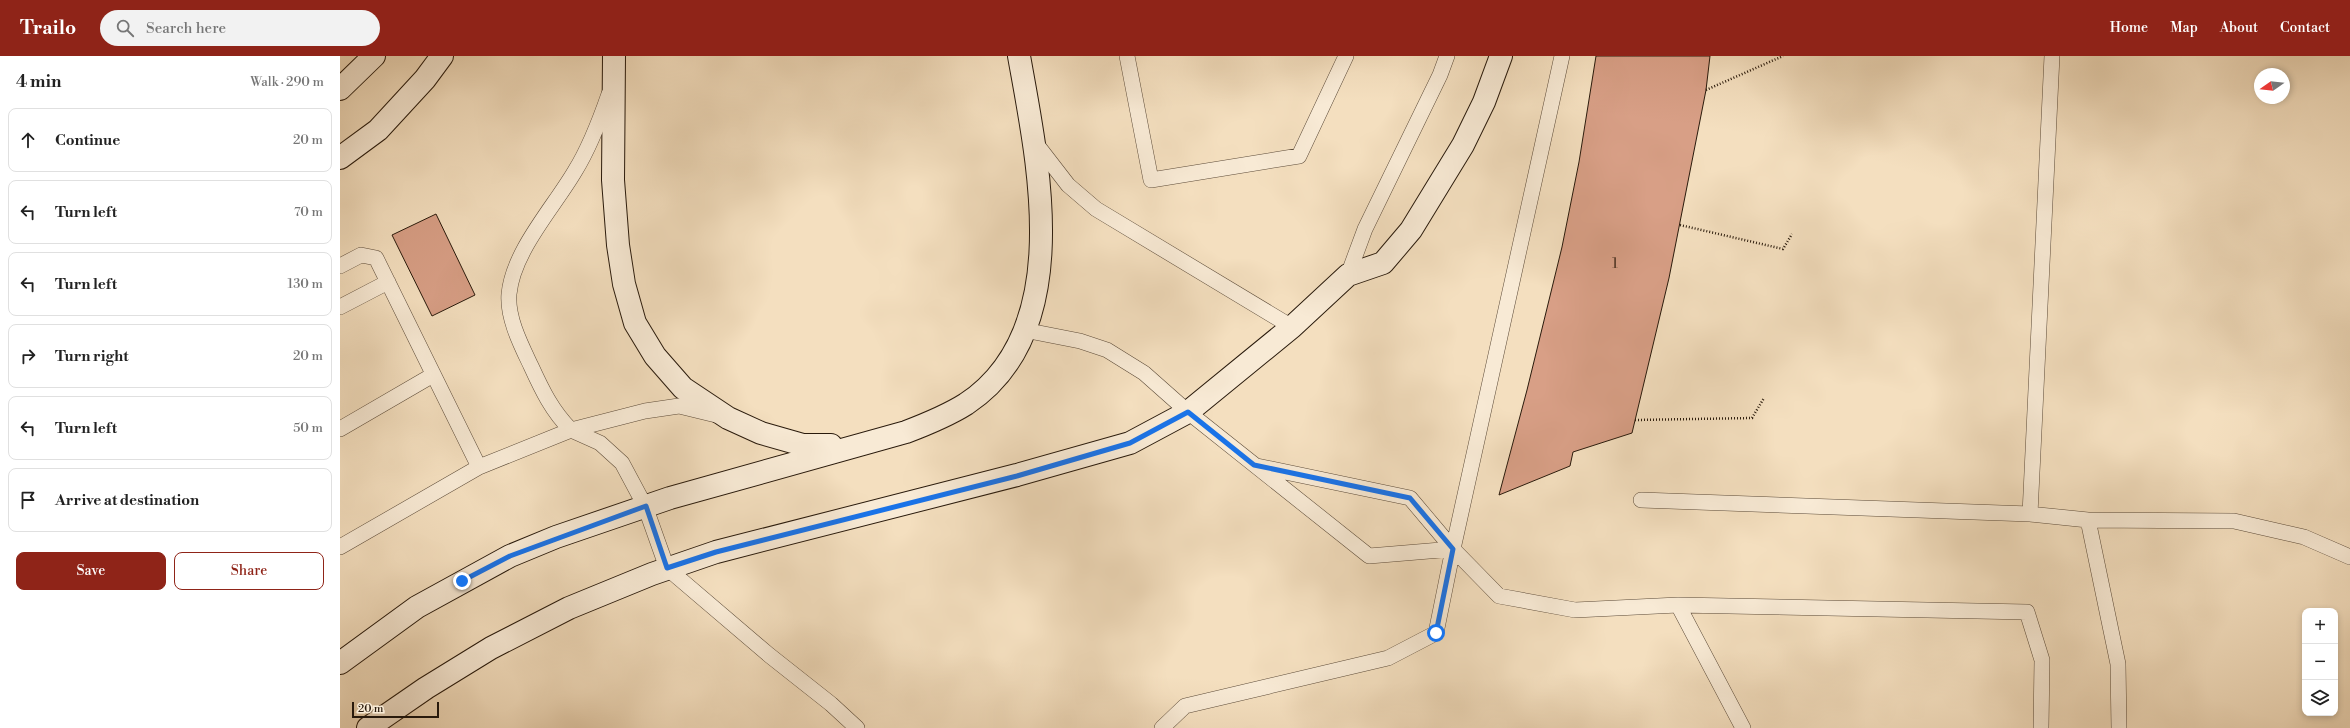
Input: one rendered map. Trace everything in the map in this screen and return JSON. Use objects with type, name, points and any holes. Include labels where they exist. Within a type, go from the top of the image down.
[{"type":"main road","points":[[340,89],[374,56]]},
{"type":"main road","points":[[340,158],[378,130],[425,79],[442,56]]},
{"type":"main road","points":[[614,56],[613,180],[618,245],[624,284],[635,323],[655,356],[683,388],[728,418],[761,434],[803,445],[856,444]]},
{"type":"main road","points":[[340,663],[417,607],[496,563],[556,537],[646,506],[856,444],[906,432],[942,418],[967,403],[992,381],[1014,352],[1032,313],[1042,250],[1042,208],[1019,56]]},
{"type":"main road","points":[[368,728],[426,688],[491,648],[569,608],[667,568],[716,552],[1017,476],[1130,443],[1188,412],[1292,326],[1348,275],[1383,263],[1411,230],[1463,145],[1484,102],[1501,56]]},
{"type":"lane","points":[[1009,56],[1032,139],[1068,185],[1096,209],[1292,326]]},
{"type":"lane","points":[[1127,56],[1151,180],[1299,156],[1346,56]]},
{"type":"lane","points":[[1348,275],[1365,229],[1440,76],[1447,56]]},
{"type":"lane","points":[[1162,728],[1185,706],[1388,658],[1436,633],[1453,549],[1562,56]]},
{"type":"lane","points":[[2030,514],[2052,56]]},
{"type":"lane","points":[[615,78],[595,134],[575,171],[536,230],[516,267],[509,294],[513,322],[548,402],[558,417],[571,430],[592,439],[611,452],[622,464],[646,506],[667,568],[769,655],[831,704],[857,728]]},
{"type":"lane","points":[[340,266],[361,255],[376,258],[479,467]]},
{"type":"lane","points":[[340,307],[388,282]]},
{"type":"lane","points":[[1024,330],[1080,342],[1107,350],[1144,373],[1188,412],[1369,556],[1453,549]]},
{"type":"lane","points":[[340,429],[433,375]]},
{"type":"lane","points":[[340,547],[479,467],[571,430],[646,411],[679,406],[728,418]]},
{"type":"lane","points":[[1254,465],[1410,498],[1453,549],[1499,596],[1575,610],[1678,605],[2027,612],[2042,660],[2042,728]]},
{"type":"lane","points":[[1641,500],[2030,514],[2088,520],[2234,521],[2304,537],[2350,557]]},
{"type":"lane","points":[[2088,520],[2118,664],[2119,728]]},
{"type":"lane","points":[[1678,605],[1743,728]]},
{"type":"path","points":[[1706,90],[1783,56]]},
{"type":"path","points":[[1680,225],[1783,249],[1792,234]]},
{"type":"path","points":[[1635,420],[1752,418],[1764,398]]},
{"type":"building","points":[[1596,56],[1710,56],[1706,90],[1669,278],[1632,433],[1573,452],[1570,466],[1499,495],[1527,390],[1562,247],[1579,162]]},
{"type":"building","points":[[436,214],[475,295],[432,316],[392,235]]},
{"type":"route","points":[[462,581],[510,556],[556,537],[646,506],[667,568],[716,552],[786,533],[1017,476],[1130,443],[1188,412],[1254,465],[1410,498],[1453,549],[1436,633]]}]
